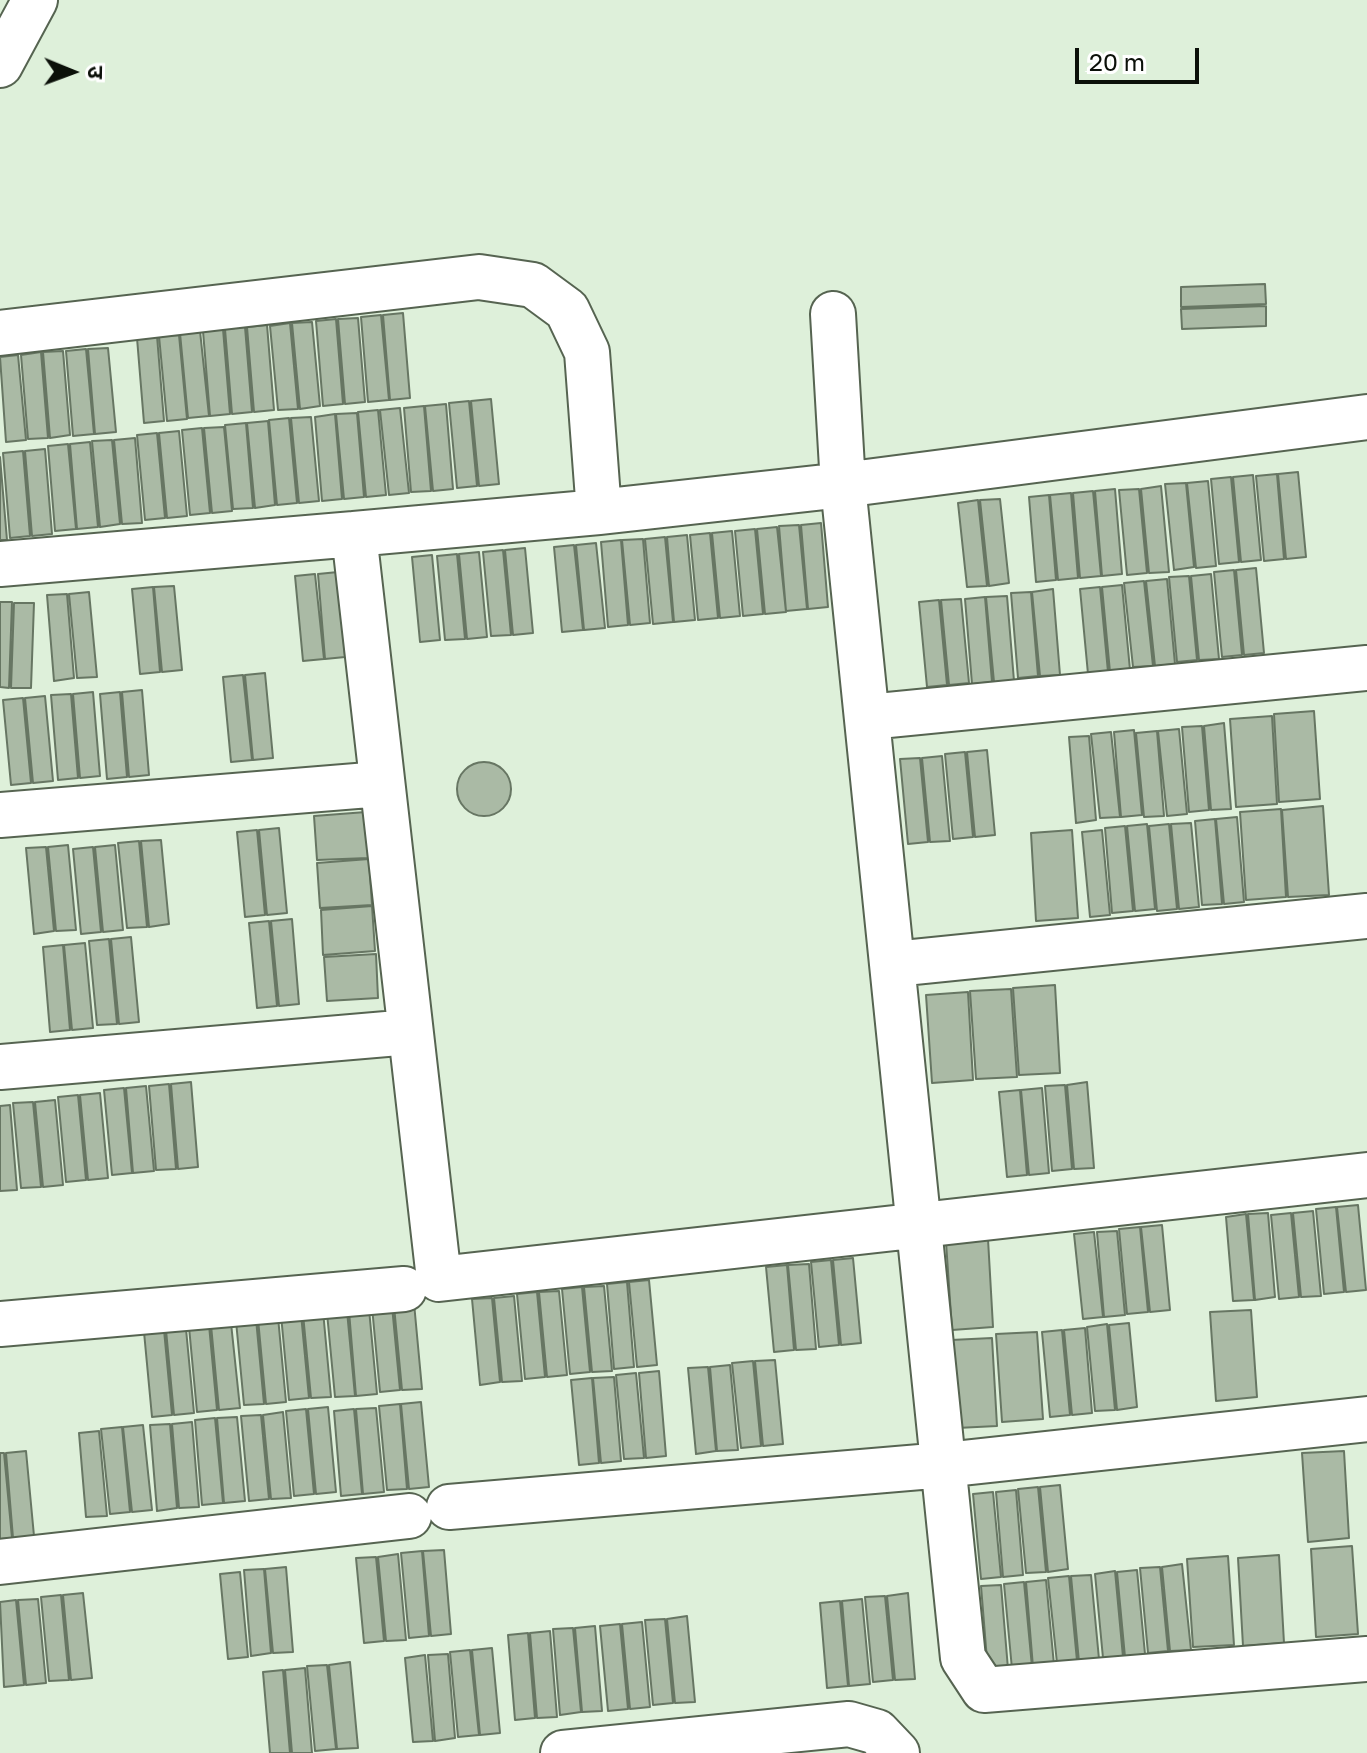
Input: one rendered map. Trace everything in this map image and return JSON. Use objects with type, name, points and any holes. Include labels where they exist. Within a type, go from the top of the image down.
[{"type":"street","points":[[0,65],[35,0]]},
{"type":"street","points":[[0,333],[479,277],[533,285],[567,310],[587,352],[599,512]]},
{"type":"street","points":[[833,314],[843,485],[963,1658],[984,1690],[1367,1659]]},
{"type":"street","points":[[0,564],[599,512],[843,485],[1367,417]]},
{"type":"street","points":[[354,534],[439,1279],[1367,1175]]},
{"type":"street","points":[[868,717],[1367,668]]},
{"type":"street","points":[[0,815],[381,784]]},
{"type":"street","points":[[894,964],[1367,916]]},
{"type":"street","points":[[0,1067],[410,1032]]},
{"type":"street","points":[[0,1324],[404,1289]]},
{"type":"street","points":[[0,1562],[429,1512],[944,1465],[1367,1419]]},
{"type":"street","points":[[563,1753],[849,1724],[877,1732],[897,1753]]},
{"type":"building","points":[[1265,284],[1266,304],[1181,307],[1181,287]]},
{"type":"building","points":[[1266,306],[1266,326],[1182,329],[1181,309]]},
{"type":"building","points":[[403,313],[410,398],[390,400],[383,315]]},
{"type":"building","points":[[381,315],[389,400],[368,402],[361,317]]},
{"type":"building","points":[[358,318],[365,402],[345,404],[338,319]]},
{"type":"building","points":[[336,319],[343,404],[323,406],[316,321]]},
{"type":"building","points":[[312,322],[320,406],[300,409],[292,323]]},
{"type":"building","points":[[290,323],[298,409],[278,410],[270,326]]},
{"type":"building","points":[[267,325],[274,410],[254,412],[247,327]]},
{"type":"building","points":[[245,327],[252,412],[232,414],[225,329]]},
{"type":"building","points":[[223,329],[230,414],[210,416],[203,331]]},
{"type":"building","points":[[200,331],[209,416],[188,418],[180,333]]},
{"type":"building","points":[[179,335],[187,419],[167,421],[159,336]]},
{"type":"building","points":[[157,336],[164,421],[144,423],[137,338]]},
{"type":"building","points":[[108,348],[116,432],[95,434],[88,349]]},
{"type":"building","points":[[86,349],[94,434],[73,436],[66,351]]},
{"type":"building","points":[[63,351],[70,435],[50,438],[43,352]]},
{"type":"building","points":[[41,352],[48,438],[28,439],[21,355]]},
{"type":"building","points":[[18,355],[26,440],[6,442],[0,357]]},
{"type":"building","points":[[491,399],[499,484],[479,486],[471,401]]},
{"type":"building","points":[[469,401],[477,486],[457,488],[449,403]]},
{"type":"building","points":[[446,404],[453,489],[433,491],[425,406]]},
{"type":"building","points":[[424,406],[431,491],[411,492],[404,408]]},
{"type":"building","points":[[400,408],[409,493],[389,495],[380,410]]},
{"type":"building","points":[[378,410],[386,495],[366,497],[358,412]]},
{"type":"building","points":[[357,413],[364,497],[344,499],[336,414]]},
{"type":"building","points":[[335,414],[342,499],[322,501],[315,417]]},
{"type":"building","points":[[311,417],[319,501],[299,503],[291,418]]},
{"type":"building","points":[[289,418],[297,503],[277,505],[269,420]]},
{"type":"building","points":[[268,421],[275,505],[255,508],[247,423]]},
{"type":"building","points":[[246,423],[253,508],[233,509],[225,425]]},
{"type":"building","points":[[224,427],[232,511],[212,513],[204,428]]},
{"type":"building","points":[[202,428],[210,513],[190,515],[182,430]]},
{"type":"building","points":[[179,431],[187,516],[167,518],[159,433]]},
{"type":"building","points":[[157,433],[165,518],[145,520],[137,435]]},
{"type":"building","points":[[135,438],[142,523],[122,524],[114,440]]},
{"type":"building","points":[[112,440],[120,524],[100,527],[92,441]]},
{"type":"building","points":[[90,442],[98,527],[77,529],[70,444]]},
{"type":"building","points":[[68,444],[76,529],[55,531],[48,446]]},
{"type":"building","points":[[45,449],[52,534],[32,536],[25,451]]},
{"type":"building","points":[[23,451],[30,536],[10,538],[3,453]]},
{"type":"building","points":[[0,457],[7,540],[0,540]]},
{"type":"building","points":[[1298,472],[1306,557],[1286,559],[1278,474]]},
{"type":"building","points":[[1277,474],[1284,559],[1264,561],[1256,476]]},
{"type":"building","points":[[1253,475],[1261,560],[1241,562],[1233,477]]},
{"type":"building","points":[[1231,477],[1239,562],[1219,564],[1211,479]]},
{"type":"building","points":[[1208,481],[1216,566],[1196,568],[1187,483]]},
{"type":"building","points":[[1186,483],[1194,567],[1174,570],[1165,484]]},
{"type":"building","points":[[1161,486],[1169,572],[1149,573],[1141,489]]},
{"type":"building","points":[[1115,489],[1122,574],[1102,576],[1095,491]]},
{"type":"building","points":[[1139,489],[1147,573],[1127,575],[1119,490]]},
{"type":"building","points":[[1093,491],[1101,576],[1080,578],[1073,493]]},
{"type":"building","points":[[1071,493],[1078,578],[1058,580],[1050,495]]},
{"type":"building","points":[[1049,495],[1056,580],[1036,582],[1029,497]]},
{"type":"building","points":[[1000,499],[1009,583],[989,586],[980,500]]},
{"type":"building","points":[[978,500],[987,586],[967,587],[958,503]]},
{"type":"building","points":[[821,523],[828,607],[808,609],[801,525]]},
{"type":"building","points":[[799,525],[807,609],[786,611],[779,526]]},
{"type":"building","points":[[777,527],[786,612],[765,614],[757,529]]},
{"type":"building","points":[[755,529],[763,614],[743,616],[735,531]]},
{"type":"building","points":[[732,531],[740,616],[720,618],[712,533]]},
{"type":"building","points":[[710,533],[718,618],[698,620],[690,535]]},
{"type":"building","points":[[687,535],[695,620],[674,622],[667,537]]},
{"type":"building","points":[[665,537],[673,622],[653,624],[645,539]]},
{"type":"building","points":[[643,539],[650,623],[630,625],[622,540]]},
{"type":"building","points":[[621,540],[628,625],[608,627],[601,542]]},
{"type":"building","points":[[596,543],[605,628],[584,630],[576,545]]},
{"type":"building","points":[[574,545],[583,630],[562,632],[554,547]]},
{"type":"building","points":[[525,548],[533,633],[513,635],[505,550]]},
{"type":"building","points":[[503,550],[511,635],[491,636],[483,552]]},
{"type":"building","points":[[479,552],[487,637],[467,639],[459,554]]},
{"type":"building","points":[[457,554],[465,639],[445,640],[437,556]]},
{"type":"building","points":[[432,555],[440,640],[420,642],[412,557]]},
{"type":"building","points":[[1256,568],[1264,653],[1244,655],[1236,570]]},
{"type":"building","points":[[1234,570],[1242,655],[1222,657],[1214,572]]},
{"type":"building","points":[[338,572],[345,657],[325,659],[318,574]]},
{"type":"building","points":[[315,574],[324,659],[303,661],[295,576]]},
{"type":"building","points":[[1211,574],[1219,659],[1199,660],[1191,576]]},
{"type":"building","points":[[1189,576],[1197,660],[1177,662],[1169,577]]},
{"type":"building","points":[[1167,579],[1175,664],[1155,666],[1146,581]]},
{"type":"building","points":[[1144,581],[1153,666],[1133,667],[1124,583]]},
{"type":"building","points":[[1122,585],[1130,670],[1110,672],[1102,587]]},
{"type":"building","points":[[174,586],[182,670],[162,672],[154,587]]},
{"type":"building","points":[[153,587],[160,672],[140,674],[132,589]]},
{"type":"building","points":[[1100,587],[1108,672],[1088,674],[1080,589]]},
{"type":"building","points":[[1053,589],[1060,675],[1040,676],[1032,592]]},
{"type":"building","points":[[89,592],[97,677],[77,678],[69,594]]},
{"type":"building","points":[[1031,592],[1038,676],[1018,678],[1011,593]]},
{"type":"building","points":[[67,594],[74,678],[54,681],[47,595]]},
{"type":"building","points":[[1007,596],[1014,681],[994,682],[986,597]]},
{"type":"building","points":[[985,597],[992,682],[972,684],[965,599]]},
{"type":"building","points":[[961,599],[969,683],[949,685],[941,600]]},
{"type":"building","points":[[939,600],[947,685],[927,687],[919,602]]},
{"type":"building","points":[[0,602],[12,602],[9,688],[0,687]]},
{"type":"building","points":[[14,603],[34,603],[31,688],[11,688]]},
{"type":"building","points":[[265,673],[273,758],[253,760],[245,675]]},
{"type":"building","points":[[243,675],[252,760],[231,762],[223,677]]},
{"type":"building","points":[[142,690],[149,775],[129,777],[122,692]]},
{"type":"building","points":[[93,692],[100,776],[80,778],[73,694]]},
{"type":"building","points":[[120,692],[127,777],[107,779],[100,694]]},
{"type":"building","points":[[71,694],[78,778],[58,780],[51,695]]},
{"type":"building","points":[[45,696],[53,781],[33,783],[25,698]]},
{"type":"building","points":[[23,698],[31,783],[11,785],[3,700]]},
{"type":"building","points":[[1314,711],[1320,799],[1279,802],[1274,714]]},
{"type":"building","points":[[1272,716],[1277,804],[1236,807],[1230,719]]},
{"type":"building","points":[[1224,723],[1231,809],[1211,810],[1204,726]]},
{"type":"building","points":[[1202,726],[1209,810],[1189,812],[1182,727]]},
{"type":"building","points":[[1179,729],[1187,814],[1167,816],[1158,731]]},
{"type":"building","points":[[1134,730],[1142,815],[1121,817],[1114,732]]},
{"type":"building","points":[[1157,731],[1164,816],[1144,817],[1136,733]]},
{"type":"building","points":[[1111,732],[1120,817],[1100,818],[1091,734]]},
{"type":"building","points":[[1089,736],[1096,820],[1076,823],[1069,737]]},
{"type":"building","points":[[987,750],[995,835],[975,837],[967,752]]},
{"type":"building","points":[[965,752],[973,837],[953,839],[945,754]]},
{"type":"building","points":[[942,756],[950,841],[930,842],[922,758]]},
{"type":"building","points":[[920,758],[928,842],[908,844],[900,759]]},
{"type":"building","points":[[484,762],[503,770],[511,789],[503,808],[484,816],[465,808],[457,789],[465,770]]},
{"type":"building","points":[[1323,806],[1329,895],[1288,897],[1282,810]]},
{"type":"building","points":[[1281,809],[1286,897],[1246,900],[1240,812]]},
{"type":"building","points":[[366,812],[368,858],[317,860],[314,816]]},
{"type":"building","points":[[1237,817],[1244,902],[1224,904],[1216,819]]},
{"type":"building","points":[[1215,819],[1222,904],[1202,905],[1195,821]]},
{"type":"building","points":[[1191,823],[1199,907],[1179,909],[1171,824]]},
{"type":"building","points":[[1147,824],[1155,909],[1135,911],[1127,826]]},
{"type":"building","points":[[1169,824],[1177,909],[1157,911],[1149,826]]},
{"type":"building","points":[[1125,826],[1133,911],[1112,913],[1105,828]]},
{"type":"building","points":[[279,828],[287,913],[267,915],[259,830]]},
{"type":"building","points":[[257,830],[265,915],[245,917],[237,832]]},
{"type":"building","points":[[1072,830],[1078,918],[1036,921],[1031,833]]},
{"type":"building","points":[[1102,830],[1110,915],[1090,917],[1082,832]]},
{"type":"building","points":[[161,840],[169,924],[149,927],[141,841]]},
{"type":"building","points":[[139,841],[147,927],[127,928],[118,843]]},
{"type":"building","points":[[68,845],[76,930],[56,931],[48,847]]},
{"type":"building","points":[[115,845],[123,930],[103,932],[95,847]]},
{"type":"building","points":[[46,847],[54,931],[34,934],[26,848]]},
{"type":"building","points":[[93,847],[101,932],[81,934],[73,849]]},
{"type":"building","points":[[369,859],[372,905],[320,908],[317,863]]},
{"type":"building","points":[[372,906],[375,951],[323,955],[321,910]]},
{"type":"building","points":[[292,919],[299,1004],[279,1006],[271,921]]},
{"type":"building","points":[[269,921],[277,1006],[257,1008],[249,923]]},
{"type":"building","points":[[131,937],[139,1022],[119,1024],[111,939]]},
{"type":"building","points":[[109,939],[117,1024],[97,1025],[89,941]]},
{"type":"building","points":[[85,943],[93,1028],[72,1030],[64,945]]},
{"type":"building","points":[[63,945],[70,1030],[50,1032],[43,947]]},
{"type":"building","points":[[376,954],[378,998],[327,1001],[324,957]]},
{"type":"building","points":[[1055,985],[1060,1073],[1019,1075],[1013,988]]},
{"type":"building","points":[[1011,989],[1017,1077],[976,1079],[970,991]]},
{"type":"building","points":[[968,992],[973,1080],[932,1083],[926,995]]},
{"type":"building","points":[[191,1082],[198,1167],[178,1169],[171,1084]]},
{"type":"building","points":[[1087,1082],[1094,1168],[1074,1169],[1067,1085]]},
{"type":"building","points":[[169,1084],[176,1169],[156,1170],[149,1086]]},
{"type":"building","points":[[1065,1085],[1072,1169],[1052,1171],[1045,1086]]},
{"type":"building","points":[[146,1086],[154,1171],[133,1173],[126,1088]]},
{"type":"building","points":[[124,1088],[132,1173],[112,1175],[104,1090]]},
{"type":"building","points":[[1042,1088],[1049,1173],[1029,1175],[1021,1090]]},
{"type":"building","points":[[1020,1090],[1027,1175],[1007,1177],[999,1092]]},
{"type":"building","points":[[100,1093],[108,1178],[88,1180],[80,1095]]},
{"type":"building","points":[[78,1095],[86,1180],[66,1182],[58,1097]]},
{"type":"building","points":[[55,1100],[63,1185],[43,1187],[35,1102]]},
{"type":"building","points":[[33,1102],[41,1187],[21,1188],[13,1103]]},
{"type":"building","points":[[10,1105],[17,1190],[0,1191],[0,1106]]},
{"type":"building","points":[[1358,1205],[1366,1290],[1346,1292],[1337,1207]]},
{"type":"building","points":[[1336,1207],[1344,1292],[1324,1294],[1316,1209]]},
{"type":"building","points":[[1313,1211],[1321,1296],[1301,1297],[1293,1213]]},
{"type":"building","points":[[1268,1213],[1275,1297],[1255,1300],[1248,1214]]},
{"type":"building","points":[[1291,1213],[1299,1297],[1279,1299],[1271,1215]]},
{"type":"building","points":[[1246,1214],[1254,1300],[1233,1301],[1226,1217]]},
{"type":"building","points":[[1162,1225],[1170,1310],[1150,1312],[1141,1227]]},
{"type":"building","points":[[1140,1227],[1148,1312],[1127,1314],[1119,1229]]},
{"type":"building","points":[[1117,1231],[1125,1315],[1104,1317],[1097,1232]]},
{"type":"building","points":[[1094,1232],[1103,1317],[1083,1319],[1074,1234]]},
{"type":"building","points":[[988,1239],[993,1327],[952,1330],[946,1242]]},
{"type":"building","points":[[853,1258],[861,1343],[841,1345],[833,1260]]},
{"type":"building","points":[[831,1260],[839,1345],[819,1347],[811,1262]]},
{"type":"building","points":[[809,1264],[816,1349],[796,1350],[788,1265]]},
{"type":"building","points":[[787,1265],[794,1350],[774,1352],[766,1267]]},
{"type":"building","points":[[649,1280],[657,1365],[637,1367],[629,1282]]},
{"type":"building","points":[[627,1282],[634,1367],[614,1369],[607,1284]]},
{"type":"building","points":[[604,1286],[612,1371],[592,1372],[584,1287]]},
{"type":"building","points":[[582,1287],[590,1372],[570,1374],[562,1289]]},
{"type":"building","points":[[559,1291],[567,1375],[547,1377],[539,1292]]},
{"type":"building","points":[[537,1292],[545,1377],[525,1379],[517,1294]]},
{"type":"building","points":[[514,1296],[522,1381],[502,1382],[494,1298]]},
{"type":"building","points":[[492,1298],[500,1382],[480,1385],[472,1299]]},
{"type":"building","points":[[414,1303],[422,1389],[402,1390],[394,1306]]},
{"type":"building","points":[[392,1306],[400,1390],[380,1392],[372,1307]]},
{"type":"building","points":[[369,1309],[377,1394],[356,1396],[349,1311]]},
{"type":"building","points":[[1251,1310],[1257,1397],[1216,1401],[1210,1312]]},
{"type":"building","points":[[323,1311],[331,1397],[311,1398],[303,1314]]},
{"type":"building","points":[[347,1311],[355,1396],[335,1397],[327,1313]]},
{"type":"building","points":[[301,1314],[309,1398],[289,1400],[281,1315]]},
{"type":"building","points":[[278,1317],[286,1402],[266,1404],[258,1319]]},
{"type":"building","points":[[256,1319],[264,1404],[244,1405],[236,1321]]},
{"type":"building","points":[[231,1323],[240,1408],[219,1410],[211,1325]]},
{"type":"building","points":[[1129,1323],[1137,1407],[1117,1410],[1109,1325]]},
{"type":"building","points":[[1107,1324],[1115,1410],[1095,1411],[1087,1327]]},
{"type":"building","points":[[209,1325],[217,1410],[197,1412],[189,1327]]},
{"type":"building","points":[[1085,1328],[1092,1413],[1072,1415],[1064,1330]]},
{"type":"building","points":[[186,1329],[194,1413],[174,1415],[166,1330]]},
{"type":"building","points":[[164,1330],[172,1415],[152,1417],[144,1332]]},
{"type":"building","points":[[1062,1330],[1070,1415],[1050,1417],[1042,1332]]},
{"type":"building","points":[[1037,1332],[1043,1419],[1002,1422],[996,1334]]},
{"type":"building","points":[[992,1338],[997,1426],[957,1428],[951,1340]]},
{"type":"building","points":[[775,1360],[783,1444],[763,1446],[755,1361]]},
{"type":"building","points":[[753,1361],[761,1446],[741,1448],[732,1363]]},
{"type":"building","points":[[730,1365],[738,1450],[717,1451],[710,1367]]},
{"type":"building","points":[[708,1367],[716,1451],[696,1454],[688,1368]]},
{"type":"building","points":[[659,1371],[666,1456],[646,1458],[639,1373]]},
{"type":"building","points":[[636,1373],[644,1458],[624,1459],[616,1375]]},
{"type":"building","points":[[614,1377],[621,1461],[601,1463],[593,1378]]},
{"type":"building","points":[[592,1378],[599,1463],[579,1465],[571,1380]]},
{"type":"building","points":[[421,1402],[429,1487],[409,1489],[401,1404]]},
{"type":"building","points":[[400,1404],[407,1489],[387,1490],[379,1406]]},
{"type":"building","points":[[328,1407],[336,1492],[316,1494],[308,1409]]},
{"type":"building","points":[[376,1408],[384,1492],[363,1494],[356,1409]]},
{"type":"building","points":[[306,1409],[314,1494],[294,1496],[286,1411]]},
{"type":"building","points":[[354,1409],[362,1494],[341,1496],[334,1411]]},
{"type":"building","points":[[283,1412],[291,1498],[271,1499],[263,1415]]},
{"type":"building","points":[[261,1415],[269,1499],[249,1501],[241,1416]]},
{"type":"building","points":[[237,1417],[245,1501],[224,1503],[217,1418]]},
{"type":"building","points":[[215,1418],[223,1503],[202,1505],[195,1420]]},
{"type":"building","points":[[192,1422],[199,1507],[179,1508],[172,1424]]},
{"type":"building","points":[[170,1424],[177,1508],[157,1511],[150,1425]]},
{"type":"building","points":[[143,1425],[152,1510],[132,1512],[123,1427]]},
{"type":"building","points":[[122,1427],[130,1512],[110,1514],[101,1429]]},
{"type":"building","points":[[99,1431],[107,1516],[86,1517],[79,1433]]},
{"type":"building","points":[[26,1451],[34,1536],[13,1538],[6,1453]]},
{"type":"building","points":[[1344,1451],[1349,1538],[1308,1542],[1302,1453]]},
{"type":"building","points":[[0,1453],[4,1453],[12,1538],[0,1539]]},
{"type":"building","points":[[1060,1485],[1068,1569],[1048,1572],[1040,1487]]},
{"type":"building","points":[[1038,1487],[1046,1572],[1026,1573],[1018,1489]]},
{"type":"building","points":[[1016,1490],[1023,1575],[1003,1577],[996,1492]]},
{"type":"building","points":[[993,1492],[1001,1577],[981,1579],[973,1494]]},
{"type":"building","points":[[1352,1546],[1358,1634],[1316,1637],[1311,1549]]},
{"type":"building","points":[[444,1550],[451,1634],[431,1636],[423,1551]]},
{"type":"building","points":[[422,1551],[429,1636],[409,1638],[401,1553]]},
{"type":"building","points":[[398,1554],[406,1640],[386,1641],[378,1557]]},
{"type":"building","points":[[1279,1555],[1284,1643],[1243,1646],[1238,1558]]},
{"type":"building","points":[[1228,1556],[1234,1645],[1193,1647],[1187,1559]]},
{"type":"building","points":[[376,1557],[384,1641],[364,1643],[356,1558]]},
{"type":"building","points":[[1182,1564],[1191,1650],[1170,1651],[1162,1567]]},
{"type":"building","points":[[286,1567],[293,1652],[273,1653],[265,1569]]},
{"type":"building","points":[[1160,1567],[1168,1651],[1148,1653],[1140,1568]]},
{"type":"building","points":[[264,1569],[271,1653],[251,1656],[244,1570]]},
{"type":"building","points":[[1137,1570],[1145,1654],[1125,1657],[1117,1572]]},
{"type":"building","points":[[1115,1571],[1123,1657],[1103,1658],[1095,1574]]},
{"type":"building","points":[[240,1572],[248,1657],[228,1659],[220,1574]]},
{"type":"building","points":[[1091,1575],[1099,1659],[1079,1662],[1071,1576]]},
{"type":"building","points":[[1069,1576],[1077,1661],[1057,1663],[1048,1578]]},
{"type":"building","points":[[1046,1580],[1054,1665],[1033,1667],[1026,1582]]},
{"type":"building","points":[[1024,1582],[1032,1667],[1012,1669],[1004,1584]]},
{"type":"building","points":[[1001,1585],[1008,1669],[988,1672],[981,1586]]},
{"type":"building","points":[[83,1593],[92,1678],[71,1680],[63,1595]]},
{"type":"building","points":[[908,1593],[915,1679],[895,1680],[887,1596]]},
{"type":"building","points":[[61,1595],[69,1680],[49,1681],[41,1597]]},
{"type":"building","points":[[885,1596],[893,1680],[873,1682],[865,1597]]},
{"type":"building","points":[[38,1599],[46,1683],[26,1685],[18,1600]]},
{"type":"building","points":[[862,1599],[870,1684],[849,1686],[842,1601]]},
{"type":"building","points":[[16,1600],[24,1685],[4,1687],[0,1602]]},
{"type":"building","points":[[840,1601],[848,1686],[827,1688],[820,1603]]},
{"type":"building","points":[[687,1616],[695,1702],[675,1703],[667,1619]]},
{"type":"building","points":[[665,1619],[673,1703],[653,1705],[645,1620]]},
{"type":"building","points":[[642,1622],[650,1707],[630,1709],[622,1624]]},
{"type":"building","points":[[620,1624],[628,1709],[608,1711],[600,1626]]},
{"type":"building","points":[[595,1626],[602,1711],[582,1712],[575,1628]]},
{"type":"building","points":[[573,1628],[581,1712],[560,1715],[553,1629]]},
{"type":"building","points":[[550,1631],[557,1717],[537,1718],[530,1633]]},
{"type":"building","points":[[528,1633],[535,1718],[515,1720],[508,1635]]},
{"type":"building","points":[[492,1648],[500,1733],[480,1735],[472,1650]]},
{"type":"building","points":[[470,1650],[479,1735],[458,1737],[450,1652]]},
{"type":"building","points":[[448,1654],[455,1738],[435,1741],[428,1655]]},
{"type":"building","points":[[425,1655],[433,1741],[413,1742],[405,1658]]},
{"type":"building","points":[[350,1662],[358,1748],[337,1749],[329,1665]]},
{"type":"building","points":[[327,1665],[336,1749],[315,1751],[307,1666]]},
{"type":"building","points":[[305,1668],[312,1753],[292,1753],[285,1670]]},
{"type":"building","points":[[283,1670],[290,1753],[270,1753],[263,1672]]}]
